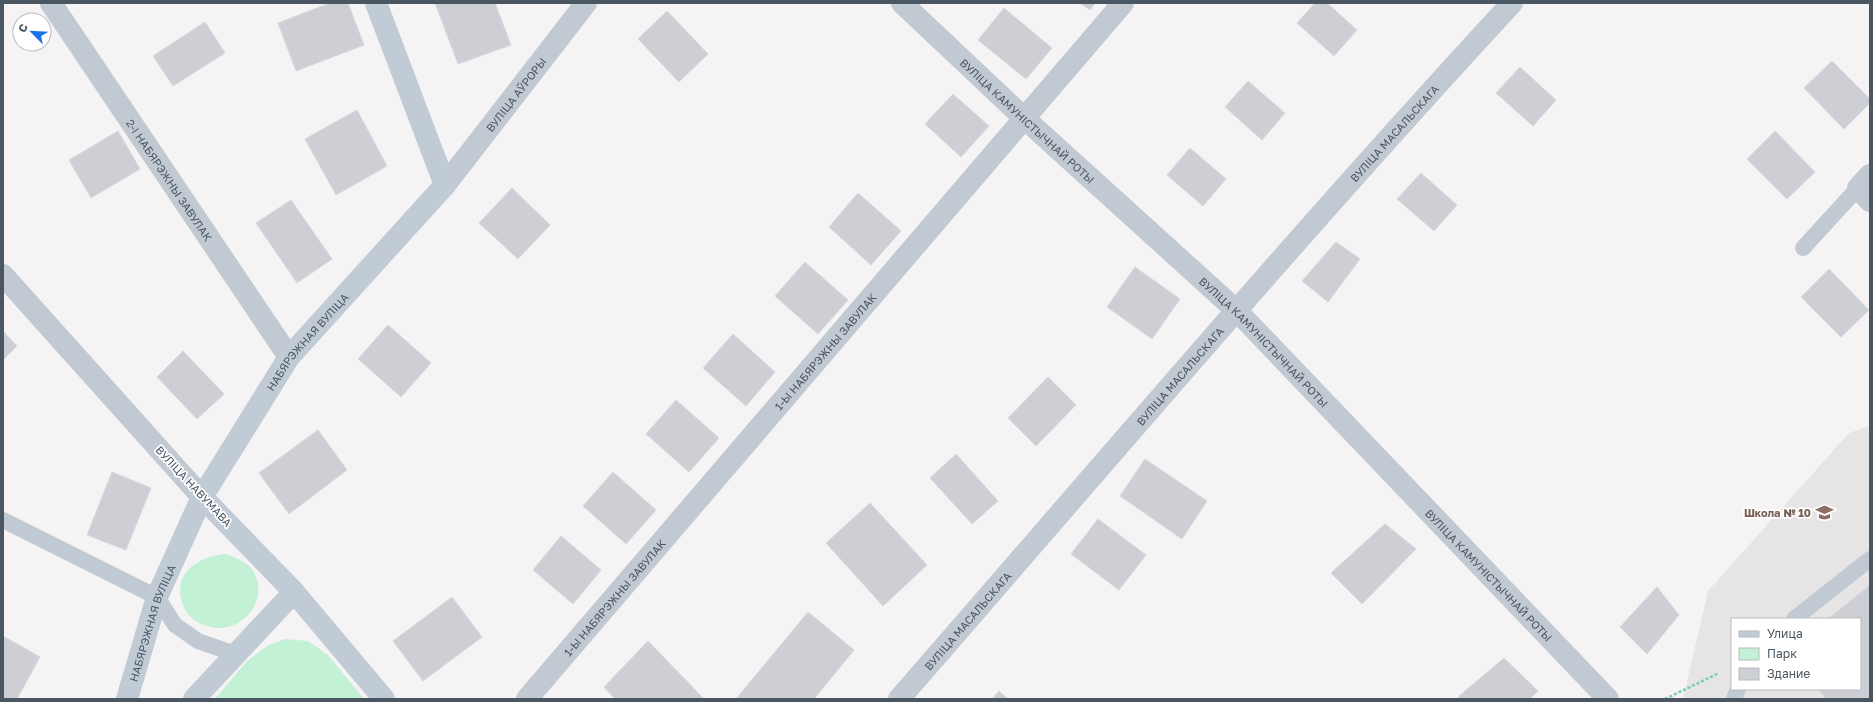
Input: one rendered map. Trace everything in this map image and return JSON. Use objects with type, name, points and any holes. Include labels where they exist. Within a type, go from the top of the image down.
[{"type":"street","name":"2-І НАБЯРЭЖНЫ ЗАВУЛАК","points":[[51,3],[289,357]]},
{"type":"street","points":[[376,3],[445,185]]},
{"type":"street","name":"ВУЛІЦА АЎРОРЫ","points":[[445,185],[586,3]]},
{"type":"street","name":"ВУЛІЦА КАМУНІСТЫЧНАЙ РОТЫ","points":[[902,3],[1024,118],[1237,311],[1608,699]]},
{"type":"street","name":"1-Ы НАБЯРЭЖНЫ ЗАВУЛАК","points":[[527,699],[1123,3]]},
{"type":"street","name":"ВУЛІЦА МАСАЛЬСКАГА","points":[[899,699],[1428,94],[1512,3]]},
{"type":"street","name":"НАБЯРЭЖНАЯ ВУЛІЦА","points":[[127,699],[157,597],[202,497],[289,357],[445,185]]},
{"type":"street","name":"ВУЛІЦА НАВУМАВА","points":[[3,274],[202,497],[294,592],[384,699]]},
{"type":"street","points":[[194,699],[294,592]]},
{"type":"lane","points":[[1803,248],[1866,188]]},
{"type":"lane","points":[[3,520],[157,597],[175,625],[198,641],[235,654]]},
{"type":"lane","points":[[1795,618],[1870,560]]},
{"type":"path","points":[[1664,699],[1725,670]]},
{"type":"shaded area","name":"Школа № 10","points":[[1870,426],[1870,699],[1683,699],[1708,591],[1849,433]]},
{"type":"green space","points":[[226,554],[244,562],[252,569],[257,580],[258,592],[256,603],[242,620],[232,626],[220,628],[207,626],[199,623],[189,616],[183,605],[180,594],[181,584],[184,576],[197,563],[206,558]]},
{"type":"green space","points":[[285,639],[308,641],[328,655],[364,699],[215,699],[247,661],[267,646]]},
{"type":"building","points":[[330,3],[348,3],[364,45],[296,71],[278,23]]},
{"type":"building","points":[[435,3],[495,3],[511,45],[458,64]]},
{"type":"building","points":[[1080,3],[1095,3],[1090,10]]},
{"type":"building","points":[[1315,3],[1327,3],[1357,30],[1334,56],[1297,23]]},
{"type":"building","points":[[1004,8],[1052,48],[1026,79],[978,40]]},
{"type":"building","points":[[667,11],[708,54],[679,82],[638,39]]},
{"type":"building","points":[[205,22],[225,53],[173,86],[153,56]]},
{"type":"building","points":[[1832,61],[1870,99],[1870,103],[1844,129],[1804,88]]},
{"type":"building","points":[[1520,67],[1556,100],[1533,126],[1496,93]]},
{"type":"building","points":[[1248,81],[1285,113],[1262,140],[1225,107]]},
{"type":"building","points":[[953,94],[989,126],[961,157],[925,124]]},
{"type":"building","points":[[357,110],[387,166],[336,195],[305,139]]},
{"type":"building","points":[[118,131],[140,169],[91,198],[69,160]]},
{"type":"building","points":[[1775,131],[1815,172],[1787,199],[1747,159]]},
{"type":"building","points":[[1190,148],[1226,179],[1203,206],[1167,175]]},
{"type":"building","points":[[1421,173],[1457,205],[1434,231],[1397,199]]},
{"type":"building","points":[[512,188],[550,225],[518,259],[479,223]]},
{"type":"building","points":[[858,193],[901,231],[871,265],[829,227]]},
{"type":"building","points":[[291,200],[332,259],[297,283],[256,223]]},
{"type":"building","points":[[1336,242],[1360,259],[1328,302],[1302,281]]},
{"type":"building","points":[[805,262],[848,300],[818,334],[775,296]]},
{"type":"building","points":[[1135,267],[1180,299],[1152,339],[1107,307]]},
{"type":"building","points":[[1829,269],[1869,310],[1841,337],[1801,297]]},
{"type":"building","points":[[388,325],[431,363],[401,397],[358,359]]},
{"type":"building","points":[[3,331],[17,346],[3,360]]},
{"type":"building","points":[[733,334],[775,372],[746,406],[703,368]]},
{"type":"building","points":[[183,351],[224,394],[197,419],[157,377]]},
{"type":"building","points":[[1048,377],[1076,405],[1036,446],[1008,418]]},
{"type":"building","points":[[676,400],[719,438],[689,472],[646,434]]},
{"type":"building","points":[[318,430],[347,470],[289,514],[259,473]]},
{"type":"building","points":[[956,454],[998,501],[972,524],[930,478]]},
{"type":"building","points":[[1145,459],[1207,501],[1182,539],[1120,496]]},
{"type":"building","points":[[112,472],[151,488],[126,550],[87,535]]},
{"type":"building","points":[[613,472],[656,510],[626,544],[583,506]]},
{"type":"building","points":[[870,503],[927,565],[883,606],[826,543]]},
{"type":"building","points":[[1098,519],[1146,555],[1119,590],[1071,554]]},
{"type":"building","points":[[1385,524],[1416,549],[1362,604],[1331,573]]},
{"type":"building","points":[[561,536],[601,570],[573,604],[533,570]]},
{"type":"building","points":[[1870,585],[1870,699],[1826,699],[1819,690],[1861,690],[1861,618],[1829,618]]},
{"type":"building","points":[[1657,587],[1679,615],[1647,654],[1620,627]]},
{"type":"building","points":[[452,597],[482,637],[423,681],[393,641]]},
{"type":"building","points":[[808,612],[854,650],[814,699],[736,699]]},
{"type":"building","points":[[3,636],[40,657],[17,699],[3,699]]},
{"type":"building","points":[[648,641],[704,699],[615,699],[604,687]]},
{"type":"building","points":[[1504,658],[1538,691],[1530,699],[1460,699],[1458,697]]},
{"type":"building","points":[[999,691],[1008,699],[992,699]]},
{"type":"place","name":"Школа № 10","points":[[1824,512]]}]
